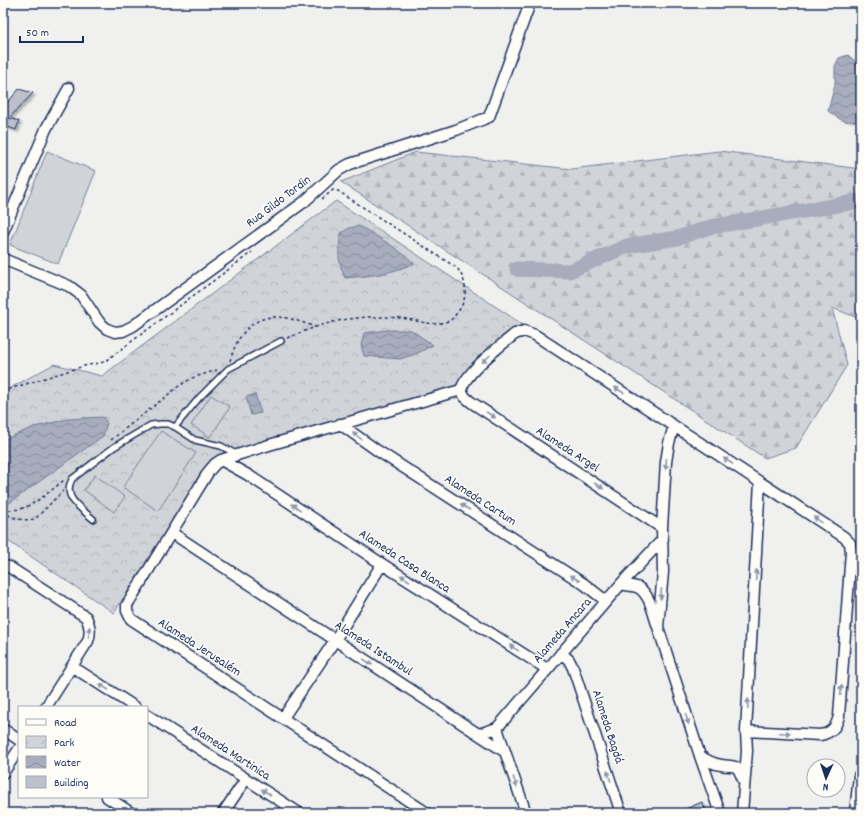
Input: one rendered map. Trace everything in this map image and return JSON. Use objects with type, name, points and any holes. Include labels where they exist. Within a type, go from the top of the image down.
[{"type":"main road","points":[[857,813],[861,776]]},
{"type":"street","name":"Rua Gildo Tordin","points":[[3,259],[69,286],[82,295],[99,322],[107,329],[115,332],[123,331],[133,326],[304,202],[339,170],[350,164],[456,130],[489,117],[530,3]]},
{"type":"street","points":[[3,232],[41,141],[69,88]]},
{"type":"street","points":[[461,390],[470,374],[515,334],[524,331],[535,335],[844,537],[850,543],[851,552],[839,716],[835,728],[828,733],[820,735],[746,731]]},
{"type":"street","name":"Alameda Jerusalém","points":[[428,813],[131,619],[127,610],[127,605],[209,471],[221,460],[340,424],[461,390]]},
{"type":"street","name":"Alameda Argel","points":[[461,390],[465,397],[471,402],[662,528]]},
{"type":"street","name":"Alameda Cartum","points":[[340,424],[378,451],[584,584],[606,601]]},
{"type":"street","points":[[658,627],[662,572],[662,528],[666,462],[674,426]]},
{"type":"street","name":"Alameda Casa Blanca","points":[[221,460],[248,475],[382,564],[547,669]]},
{"type":"street","points":[[742,813],[747,751],[746,731],[760,482]]},
{"type":"street","name":"Alameda Istambul","points":[[172,533],[504,751]]},
{"type":"street","name":"Alameda Ancara","points":[[497,728],[606,601],[662,539]]},
{"type":"street","points":[[283,718],[335,640],[382,564]]},
{"type":"street","points":[[3,566],[9,567],[86,618],[90,625],[91,632],[88,641],[73,667],[47,706]]},
{"type":"street","points":[[621,584],[633,586],[644,593],[658,627],[720,813]]},
{"type":"street","name":"Alameda Bagdá","points":[[561,653],[569,660],[573,668],[622,813]]},
{"type":"street","points":[[73,667],[133,706]]},
{"type":"street","name":"Alameda Martinica","points":[[148,716],[299,813]]},
{"type":"street","points":[[479,734],[497,728],[526,813]]},
{"type":"street","points":[[3,729],[18,739]]},
{"type":"street","points":[[3,773],[18,750]]},
{"type":"street","points":[[700,756],[708,761],[721,765],[733,765],[739,761],[747,751]]},
{"type":"street","points":[[712,790],[712,778],[721,765]]},
{"type":"street","points":[[733,765],[737,768],[744,782]]},
{"type":"street","points":[[223,813],[246,779]]},
{"type":"street","points":[[108,798],[131,813]]},
{"type":"lane","points":[[175,427],[199,398],[228,369],[281,341]]},
{"type":"lane","points":[[93,519],[71,498],[68,492],[68,486],[72,479],[114,447],[151,425],[168,424],[196,440],[221,446],[239,454]]},
{"type":"path","points":[[281,341],[316,327],[343,319],[358,317],[400,318],[428,324],[445,322],[451,320],[461,308],[466,291],[464,280],[457,268],[353,200],[336,190],[333,190],[317,203]]},
{"type":"path","points":[[3,391],[84,366],[104,362],[252,252]]},
{"type":"path","points":[[110,442],[192,378],[210,371],[228,369],[237,342],[243,332],[258,320],[271,317],[285,318],[316,327]]},
{"type":"path","points":[[3,510],[25,508],[50,492],[68,477]]},
{"type":"path","points":[[3,510],[13,517],[21,520],[34,519],[68,486]]},
{"type":"green space","points":[[47,151],[96,171],[58,264],[10,245]]},
{"type":"green space","points":[[719,151],[861,169],[861,319],[832,308],[847,365],[796,448],[765,458],[341,182],[416,152],[571,169]]},
{"type":"green space","points":[[336,201],[522,324],[453,388],[210,462],[114,613],[5,539],[3,536],[3,392],[54,364],[102,376]]},
{"type":"green space","points":[[211,395],[230,407],[210,437],[191,425]]},
{"type":"green space","points":[[161,431],[196,453],[158,511],[123,487]]},
{"type":"green space","points":[[95,475],[125,497],[114,512],[84,490]]},
{"type":"water","points":[[848,55],[857,64],[861,85],[859,116],[857,121],[852,122],[841,120],[828,111],[835,84],[835,66],[839,58]]},
{"type":"water","points":[[359,226],[388,243],[414,263],[389,272],[345,278],[339,256],[341,233],[349,228]]},
{"type":"water","points":[[387,330],[411,330],[433,345],[418,353],[400,359],[364,356],[361,345],[364,333]]},
{"type":"water","points":[[255,394],[261,413],[251,415],[246,397]]},
{"type":"water","points":[[103,417],[107,423],[103,436],[8,504],[3,500],[3,440],[34,427],[68,419]]},
{"type":"building","points":[[19,89],[33,93],[9,118],[19,121],[16,130],[3,125],[3,101],[7,103]]},
{"type":"building","points":[[702,802],[707,813],[676,813]]},
{"type":"waterway","points":[[517,269],[570,271],[627,246],[677,238],[710,227],[861,201]]}]
